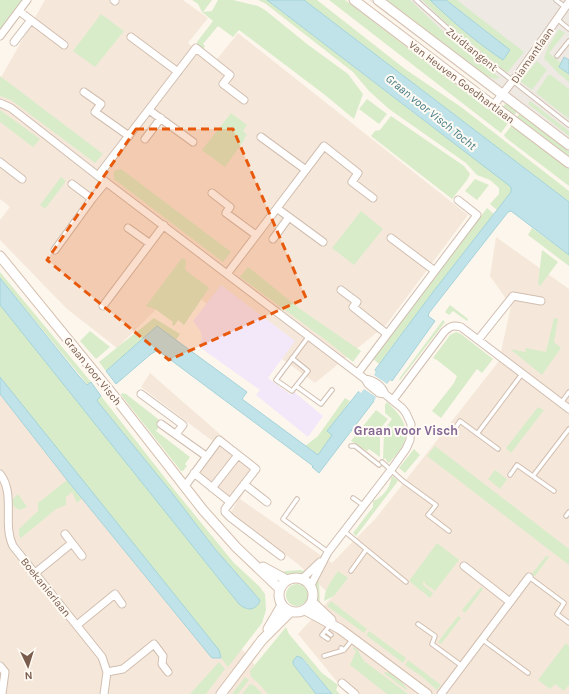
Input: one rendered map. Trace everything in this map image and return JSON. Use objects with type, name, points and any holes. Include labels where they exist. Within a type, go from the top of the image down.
[{"type":"street","points":[[0,36],[27,0]]},
{"type":"street","name":"Van Heuven Goedhartlaan","points":[[354,0],[569,163]]},
{"type":"street","name":"Van Heuven Goedhartlaan","points":[[378,0],[569,145]]},
{"type":"street","name":"Diamantlaan","points":[[494,106],[513,82],[567,4]]},
{"type":"street","points":[[19,11],[64,45]]},
{"type":"street","points":[[14,42],[31,20]]},
{"type":"street","points":[[131,37],[178,72]]},
{"type":"street","points":[[98,176],[196,48],[230,75],[224,84],[244,100]]},
{"type":"street","points":[[84,92],[101,104],[96,112],[129,136]]},
{"type":"street","points":[[0,103],[11,108],[365,379],[371,379],[382,388],[385,394],[402,408],[410,419],[411,430],[408,445],[391,470],[326,554],[302,579]]},
{"type":"street","points":[[150,110],[193,142]]},
{"type":"street","points":[[145,139],[161,118]]},
{"type":"street","points":[[261,137],[306,170]]},
{"type":"street","points":[[227,274],[256,235],[278,209],[324,146],[358,173],[352,182],[372,198]]},
{"type":"street","points":[[0,162],[22,178]]},
{"type":"street","points":[[55,250],[106,182]]},
{"type":"street","points":[[72,184],[92,200]]},
{"type":"street","points":[[212,193],[230,207],[226,213],[256,235]]},
{"type":"street","points":[[358,373],[477,215],[458,200]]},
{"type":"street","points":[[278,209],[323,242]]},
{"type":"street","points":[[273,239],[289,217]]},
{"type":"street","points":[[103,306],[164,225]]},
{"type":"street","points":[[128,228],[149,243]]},
{"type":"street","points":[[391,238],[435,271]]},
{"type":"street","name":"Graan voor Visch","points":[[0,256],[114,396],[212,520],[280,589]]},
{"type":"street","points":[[341,290],[357,302],[353,307],[387,334]]},
{"type":"street","points":[[478,340],[513,296],[541,301]]},
{"type":"street","points":[[393,400],[444,332],[449,327],[455,325],[462,327],[569,409]]},
{"type":"street","points":[[141,394],[183,424],[176,434]]},
{"type":"street","points":[[161,424],[206,456]]},
{"type":"street","points":[[185,486],[219,440],[256,469],[225,509],[226,514],[281,556]]},
{"type":"street","points":[[212,488],[238,455]]},
{"type":"street","points":[[194,473],[230,502]]},
{"type":"street","name":"Boekanierlaan","points":[[0,474],[5,480],[7,490],[10,540],[34,574],[102,657],[106,672],[104,694]]},
{"type":"street","points":[[244,484],[267,502]]},
{"type":"street","points":[[65,534],[82,556]]},
{"type":"street","points":[[34,574],[72,543]]},
{"type":"street","points":[[310,585],[326,554]]},
{"type":"street","name":"Graan voor Visch","points":[[250,559],[287,580]]},
{"type":"street","points":[[464,566],[510,602]]},
{"type":"street","points":[[441,694],[529,577]]},
{"type":"street","points":[[292,578],[302,579],[310,585],[314,596],[312,602],[305,610],[301,612],[291,611],[282,605],[279,594],[280,589],[287,580],[292,578]]},
{"type":"street","points":[[77,625],[112,591],[122,604]]},
{"type":"street","points":[[312,602],[330,625]]},
{"type":"street","points":[[262,640],[282,605]]},
{"type":"street","points":[[305,610],[330,625],[340,629],[348,643],[427,694]]},
{"type":"street","points":[[220,694],[262,640],[291,611]]},
{"type":"street","points":[[106,672],[123,669],[154,644],[163,656],[162,664],[168,672]]},
{"type":"street","points":[[0,666],[5,672],[2,694]]},
{"type":"street","points":[[342,683],[355,694]]},
{"type":"lane","name":"Zuidtangent","points":[[416,0],[463,42],[569,125]]},
{"type":"lane","points":[[556,0],[567,4]]},
{"type":"lane","points":[[557,19],[569,29]]},
{"type":"lane","points":[[557,56],[569,41]]},
{"type":"lane","points":[[292,358],[308,371],[292,391],[276,380],[292,358],[309,336]]},
{"type":"lane","points":[[477,434],[523,373]]},
{"type":"lane","points":[[296,386],[321,404],[332,390]]},
{"type":"lane","points":[[561,403],[569,392]]},
{"type":"lane","points":[[454,430],[460,421],[498,449]]},
{"type":"lane","points":[[533,476],[569,429]]},
{"type":"lane","points":[[351,446],[355,446],[391,470],[403,481],[436,505],[428,515],[449,531]]},
{"type":"lane","points":[[510,475],[517,465],[554,491]]},
{"type":"lane","points":[[353,498],[363,506]]},
{"type":"lane","points":[[297,499],[283,519],[326,554]]},
{"type":"lane","points":[[566,516],[569,512]]},
{"type":"lane","points":[[343,531],[406,582]]},
{"type":"lane","points":[[351,571],[366,550]]},
{"type":"lane","points":[[529,577],[564,603],[557,614],[569,623]]},
{"type":"lane","points":[[418,624],[435,636],[432,644],[462,666]]},
{"type":"lane","points":[[330,625],[331,635]]},
{"type":"lane","points":[[328,639],[322,635],[330,625]]},
{"type":"lane","points":[[483,640],[528,673]]},
{"type":"lane","points":[[324,656],[342,649],[348,643]]},
{"type":"highlighted area","points":[[136,129],[233,129],[306,298],[169,360],[47,260]]},
{"type":"shaded area","points":[[45,0],[183,0],[208,18],[188,43],[213,64],[238,33],[468,215],[386,325],[315,383],[181,285],[117,348],[67,309],[0,240],[0,220],[10,207],[0,199],[0,79]]},
{"type":"shaded area","points":[[369,0],[569,0],[569,153]]},
{"type":"shaded area","points":[[496,237],[569,289],[569,694],[347,694],[298,634],[332,597],[298,564],[230,514],[237,502],[199,474],[219,446],[141,387],[150,373],[259,468],[240,499],[332,563],[376,518],[499,361],[511,306],[490,276]]},
{"type":"shaded area","points":[[221,285],[295,341],[268,378],[291,395],[293,391],[323,416],[308,437],[256,395],[260,390],[198,346],[202,339],[201,332],[193,321]]},
{"type":"shaded area","points":[[0,344],[250,659],[279,694],[0,694]]},
{"type":"green space","points":[[0,0],[24,0],[0,32]]},
{"type":"green space","points":[[192,0],[212,0],[203,12],[212,11],[218,0],[233,0],[258,6],[265,10],[307,44],[348,74],[363,94],[354,119],[325,95],[239,30],[233,37],[218,26],[203,44],[205,46],[203,49],[197,45],[197,42],[213,21],[202,12],[198,4]]},
{"type":"green space","points":[[258,0],[267,0],[508,183],[511,187],[511,192],[497,210],[490,204],[499,194],[499,188],[490,180],[477,175],[466,163],[389,109],[369,91],[353,72],[266,4]]},
{"type":"green space","points":[[304,0],[317,0],[405,69],[461,107],[569,191],[569,202]]},
{"type":"green space","points":[[329,0],[345,0],[485,107],[509,122],[501,133]]},
{"type":"green space","points":[[385,0],[410,0],[446,34],[500,78],[494,79],[483,74]]},
{"type":"green space","points":[[422,0],[430,0],[483,46],[503,59],[510,50],[446,0],[457,0],[524,52],[507,73],[445,22]]},
{"type":"green space","points":[[101,14],[124,31],[95,67],[73,51]]},
{"type":"green space","points":[[559,29],[565,33],[549,53],[561,63],[559,67],[569,74],[569,82],[544,58],[548,47]]},
{"type":"green space","points":[[537,61],[547,70],[532,90],[520,81]]},
{"type":"green space","points":[[548,75],[551,75],[569,89],[569,119],[536,93]]},
{"type":"green space","points":[[0,76],[103,154],[95,163],[11,100],[0,96]]},
{"type":"green space","points":[[367,99],[387,114],[379,124],[359,109]]},
{"type":"green space","points":[[530,101],[569,131],[569,136],[528,104]]},
{"type":"green space","points":[[506,103],[517,111],[514,116],[502,108]]},
{"type":"green space","points":[[0,110],[40,139],[33,147],[0,122]]},
{"type":"green space","points":[[231,113],[247,125],[243,131],[247,135],[225,167],[202,150]]},
{"type":"green space","points":[[520,113],[569,151],[569,159],[516,118]]},
{"type":"green space","points":[[391,116],[464,166],[470,174],[452,199],[371,136],[375,131],[380,130]]},
{"type":"green space","points":[[512,125],[569,167],[569,186],[506,138],[504,135]]},
{"type":"green space","points":[[121,169],[231,252],[223,262],[114,179],[114,171]]},
{"type":"green space","points":[[61,177],[66,181],[45,209],[40,205]]},
{"type":"green space","points":[[475,179],[489,185],[477,200],[465,191]]},
{"type":"green space","points":[[487,208],[494,214],[379,364],[372,358]]},
{"type":"green space","points":[[361,211],[383,229],[354,265],[332,248]]},
{"type":"green space","points":[[532,228],[569,255],[569,266],[528,235]]},
{"type":"green space","points":[[542,250],[558,262],[540,286],[538,284]]},
{"type":"green space","points":[[182,258],[186,260],[185,270],[209,288],[184,325],[178,320],[174,326],[172,324],[173,322],[155,309],[146,306]]},
{"type":"green space","points":[[248,267],[300,309],[361,351],[353,362],[240,277]]},
{"type":"green space","points":[[0,272],[91,382],[88,385],[0,278]]},
{"type":"green space","points":[[0,305],[239,604],[259,599],[215,549],[172,493],[98,402],[97,400],[101,396],[234,563],[259,586],[265,594],[266,610],[262,623],[228,667],[221,658],[221,655],[0,377]]},
{"type":"green space","points":[[450,305],[468,319],[467,321],[453,311],[449,315],[445,312]]},
{"type":"green space","points":[[154,318],[180,334],[176,340],[157,326],[106,371],[99,362]]},
{"type":"green space","points":[[554,318],[558,319],[554,342],[561,348],[542,375],[510,349],[525,352],[526,348],[546,352]]},
{"type":"green space","points":[[443,320],[445,322],[400,380],[399,379]]},
{"type":"green space","points":[[90,331],[110,347],[96,359],[80,341]]},
{"type":"green space","points":[[456,332],[461,334],[493,359],[482,373],[477,369],[441,418],[432,411],[454,383],[457,376],[433,358],[450,335]]},
{"type":"green space","points":[[122,393],[126,394],[162,422],[156,431],[190,457],[185,464],[187,466],[183,471],[181,471],[121,395]]},
{"type":"green space","points":[[345,398],[350,401],[328,431],[333,435],[318,455],[305,446],[318,436]]},
{"type":"green space","points":[[387,402],[396,411],[403,422],[406,434],[402,447],[388,463],[385,458],[383,460],[384,430],[392,419],[385,413],[385,405]]},
{"type":"green space","points":[[538,407],[544,410],[511,453],[506,448]]},
{"type":"green space","points":[[376,410],[388,419],[380,429],[380,457],[369,449],[367,451],[351,441]]},
{"type":"green space","points":[[435,446],[569,549],[569,565],[427,456]]},
{"type":"green space","points":[[414,449],[420,455],[405,473],[399,468]]},
{"type":"green space","points":[[495,470],[507,479],[500,489],[488,479]]},
{"type":"green space","points":[[393,476],[398,481],[356,536],[353,533],[373,507],[373,501],[385,492]]},
{"type":"green space","points":[[67,480],[83,497],[77,503],[72,492],[66,497],[66,505],[56,509],[21,538],[19,535],[19,529],[38,511],[38,503]]},
{"type":"green space","points":[[18,494],[27,507],[20,510],[14,507],[12,500]]},
{"type":"green space","points":[[437,543],[459,560],[435,591],[423,581],[423,585],[433,593],[430,598],[409,581]]},
{"type":"green space","points":[[546,556],[549,557],[535,576],[531,575]]},
{"type":"green space","points":[[301,570],[306,572],[288,576],[283,573],[285,571]]},
{"type":"green space","points":[[338,571],[348,578],[334,596],[324,601],[327,588]]},
{"type":"green space","points":[[316,580],[319,582],[320,605],[316,597]]},
{"type":"green space","points":[[297,584],[305,587],[308,595],[305,603],[297,606],[289,603],[286,595],[289,587]]},
{"type":"green space","points":[[481,587],[483,589],[465,613],[462,610]]},
{"type":"green space","points":[[331,601],[367,629],[364,633],[327,606]]},
{"type":"green space","points":[[458,616],[461,618],[441,644],[438,642]]},
{"type":"green space","points":[[286,627],[289,634],[322,673],[338,685],[336,690],[340,694],[332,694],[303,658],[298,657],[293,661],[293,664],[316,694],[268,694],[251,677],[250,671]]},
{"type":"green space","points":[[369,631],[406,658],[403,663],[366,635]]},
{"type":"green space","points":[[566,643],[569,646],[569,685],[564,691],[555,684],[550,689],[538,680]]},
{"type":"green space","points":[[353,647],[357,649],[364,661],[408,694],[387,694],[350,665],[356,651]]},
{"type":"green space","points":[[408,660],[441,685],[437,690],[405,665]]},
{"type":"green space","points":[[219,662],[225,669],[206,694],[190,694]]},
{"type":"green space","points":[[385,672],[395,676],[407,689],[406,690],[384,673]]},
{"type":"green space","points":[[245,677],[249,680],[238,694],[232,694]]},
{"type":"green space","points":[[250,684],[255,686],[262,694],[242,694]]},
{"type":"water","name":"Graan voor Visch Tocht","points":[[267,0],[304,0],[569,202],[569,255],[511,211],[508,212],[429,313],[428,316],[435,321],[392,381],[390,380],[319,473],[312,467],[313,466],[160,352],[156,351],[151,354],[116,384],[106,371],[157,326],[247,392],[242,399],[318,455],[332,435],[327,431],[359,391],[361,392],[376,372],[375,370],[433,292],[511,192],[511,187]]},
{"type":"water","points":[[430,0],[446,0],[510,50],[503,60],[465,32]]},
{"type":"water","points":[[564,57],[569,60],[569,74],[559,67]]},
{"type":"water","points":[[0,278],[78,375],[87,385],[91,382],[101,396],[97,400],[98,402],[172,493],[215,549],[259,599],[260,601],[256,607],[248,609],[239,604],[0,305]]},
{"type":"water","points":[[0,377],[219,650],[221,658],[211,657],[67,480],[0,394]]},
{"type":"water","points":[[297,656],[302,658],[332,694],[316,694],[293,664],[293,661]]},
{"type":"pier","points":[[373,369],[376,372],[374,375],[387,384],[390,380],[393,382],[390,383],[375,402],[376,397],[364,389],[361,393],[357,390],[360,390],[374,372]]},
{"type":"district","name":"Graan voor Visch","points":[[406,430]]}]
